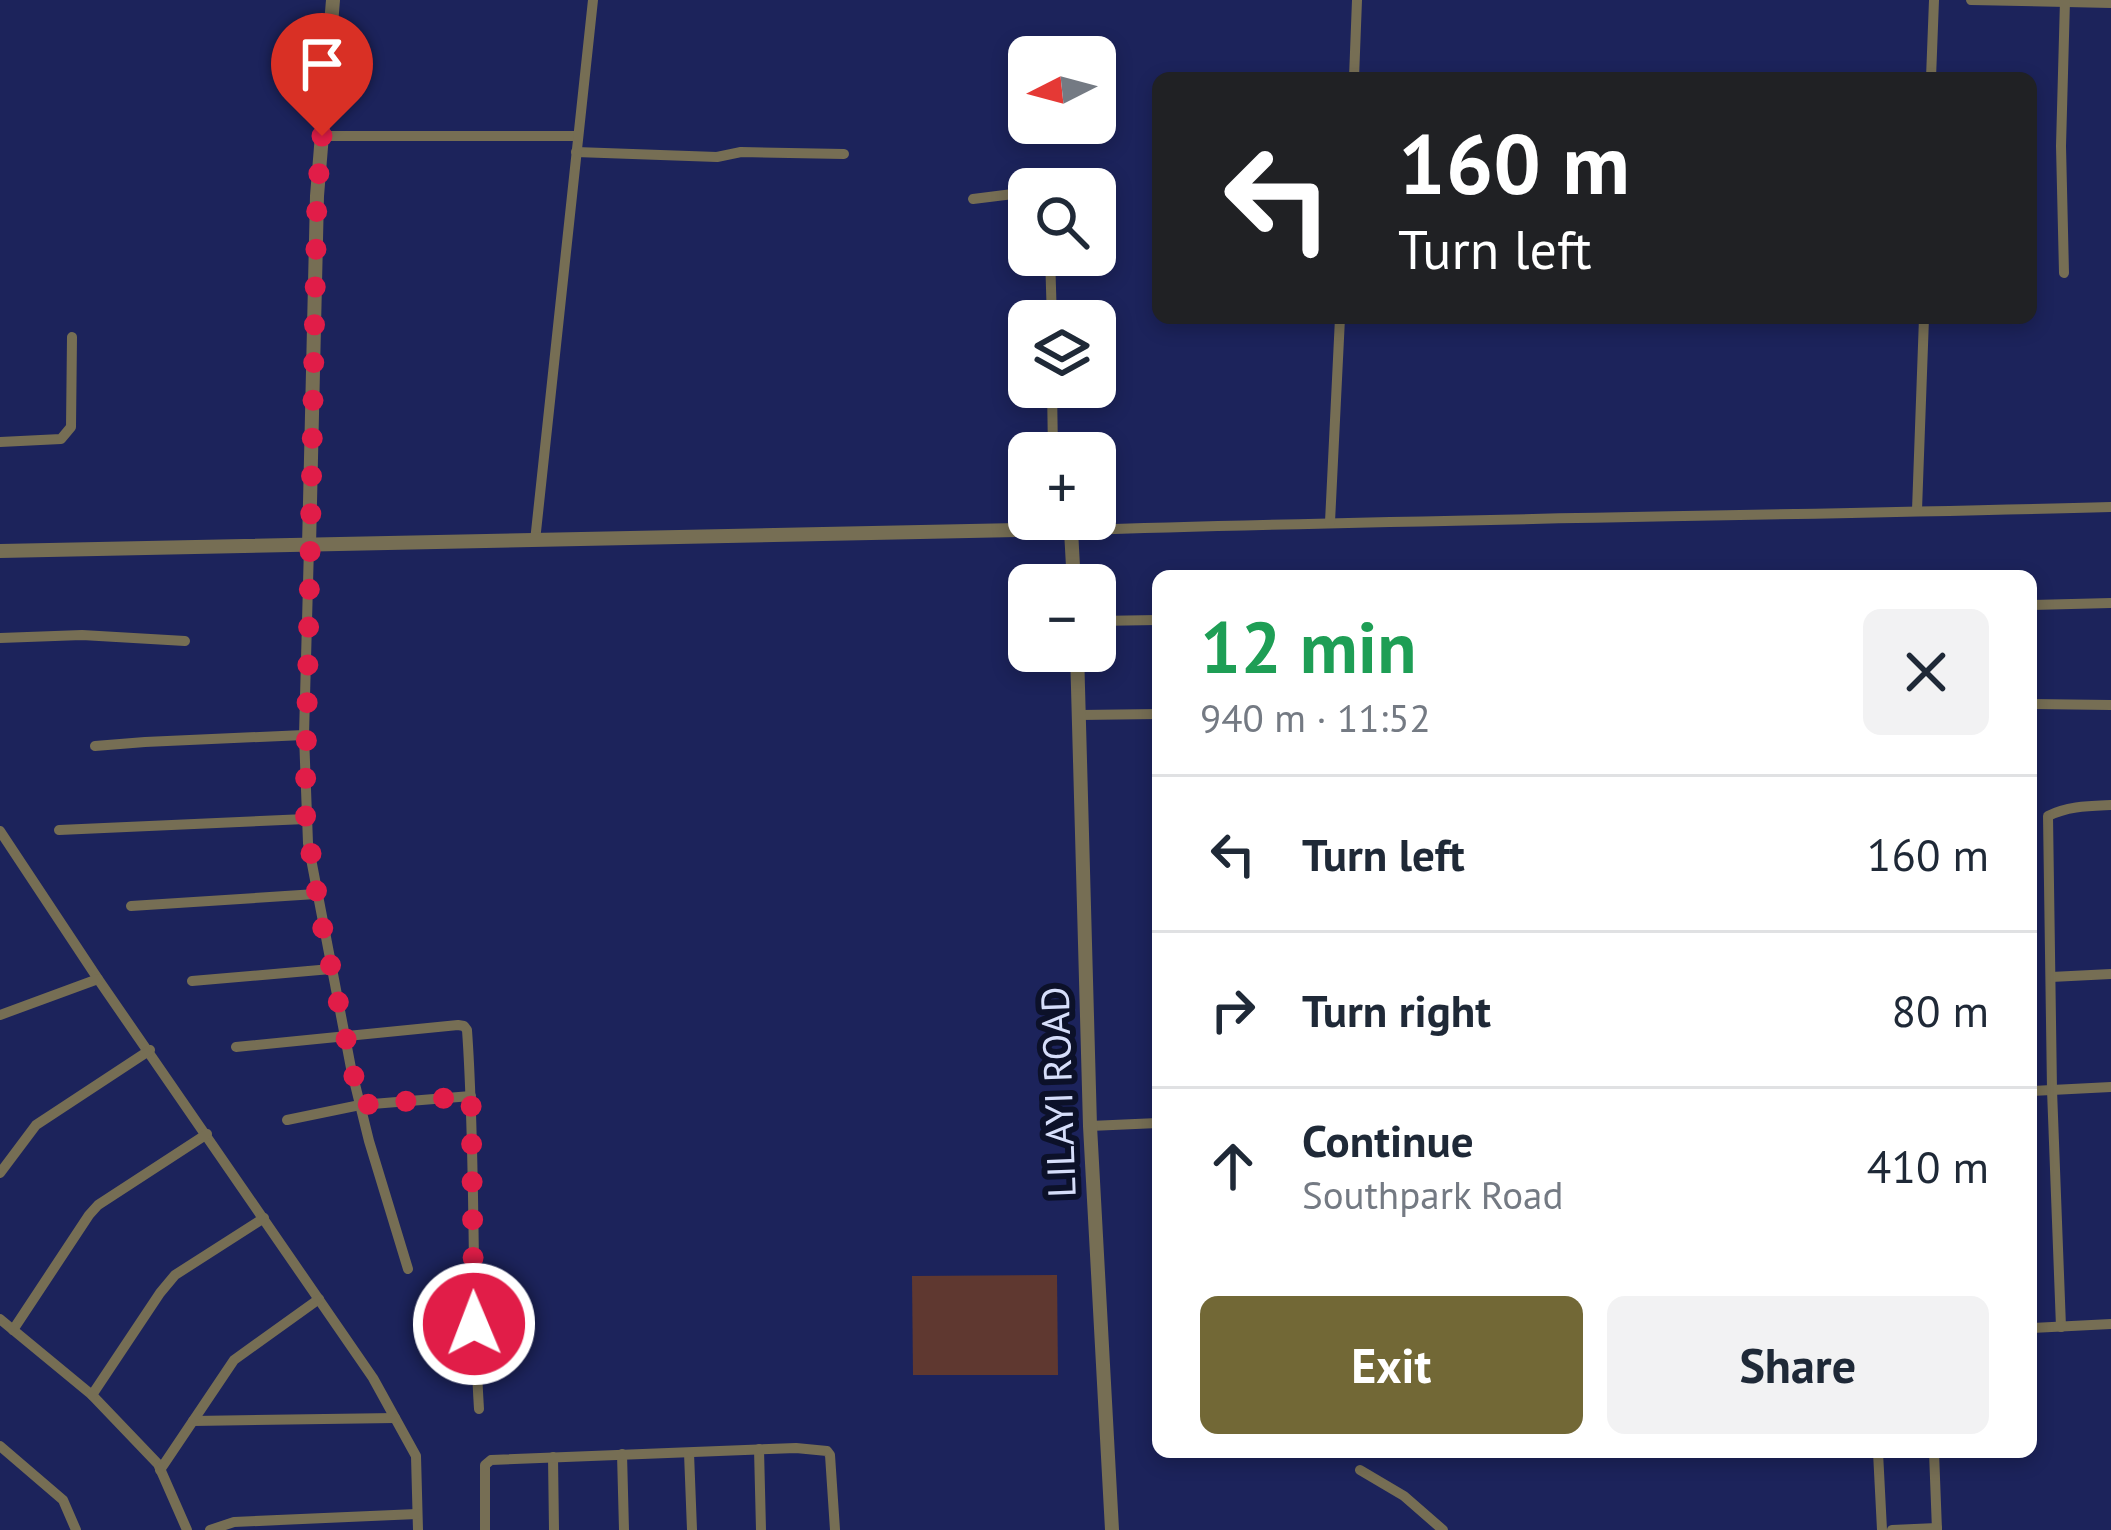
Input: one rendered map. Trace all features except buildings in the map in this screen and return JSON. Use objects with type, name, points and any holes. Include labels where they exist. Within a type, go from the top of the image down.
[{"type":"street","points":[[333,0],[317,196],[306,819],[344,1036],[408,1269]]},
{"type":"street","points":[[535,541],[593,0]]},
{"type":"street","points":[[1354,72],[1357,0]]},
{"type":"street","points":[[1931,72],[1934,0]]},
{"type":"street","points":[[1972,0],[2111,3]]},
{"type":"street","points":[[2064,273],[2065,1]]},
{"type":"street","points":[[322,136],[578,136]]},
{"type":"street","points":[[576,152],[717,158],[741,152],[844,154]]},
{"type":"street","points":[[973,199],[1008,195]]},
{"type":"street","points":[[1330,522],[1340,324]]},
{"type":"street","points":[[1917,510],[1924,324]]},
{"type":"street","points":[[0,442],[61,440],[70,427],[72,337]]},
{"type":"street","points":[[1116,529],[2111,507]]},
{"type":"street","points":[[0,551],[1008,531]]},
{"type":"street","points":[[2037,605],[2111,603]]},
{"type":"street","points":[[1116,620],[1152,620]]},
{"type":"street","points":[[0,638],[82,635],[185,641]]},
{"type":"street","name":"LILAYI ROAD","points":[[1078,672],[1090,1126],[1112,1530]]},
{"type":"street","points":[[2037,704],[2111,705]]},
{"type":"street","points":[[1080,716],[1152,714]]},
{"type":"street","points":[[95,746],[304,735]]},
{"type":"street","points":[[2061,1327],[2048,816],[2082,806],[2111,805]]},
{"type":"street","points":[[59,830],[306,819]]},
{"type":"street","points":[[0,831],[373,1378],[416,1456],[418,1530]]},
{"type":"street","points":[[131,906],[316,894]]},
{"type":"street","points":[[193,981],[331,969]]},
{"type":"street","points":[[2050,977],[2111,974]]},
{"type":"street","points":[[0,1015],[98,979]]},
{"type":"street","points":[[236,1047],[464,1026],[467,1030],[479,1409]]},
{"type":"street","points":[[0,1173],[36,1125],[149,1050]]},
{"type":"street","points":[[2037,1091],[2111,1088]]},
{"type":"street","points":[[287,1120],[360,1105],[471,1096]]},
{"type":"street","points":[[1090,1126],[1152,1123]]},
{"type":"street","points":[[13,1330],[98,1205],[207,1134]]},
{"type":"street","points":[[92,1395],[175,1275],[264,1218]]},
{"type":"street","points":[[160,1470],[234,1360],[319,1299]]},
{"type":"street","points":[[0,1319],[92,1395],[158,1464],[187,1530]]},
{"type":"street","points":[[2037,1328],[2111,1324]]},
{"type":"street","points":[[193,1421],[395,1418]]},
{"type":"street","points":[[0,1446],[63,1500],[76,1530]]},
{"type":"street","points":[[759,1449],[761,1530]]},
{"type":"street","points":[[485,1530],[487,1462],[759,1449],[827,1450],[832,1460],[835,1530]]},
{"type":"street","points":[[689,1453],[692,1530]]},
{"type":"street","points":[[622,1454],[624,1530]]},
{"type":"street","points":[[553,1457],[554,1530]]},
{"type":"street","points":[[1878,1458],[1882,1530]]},
{"type":"street","points":[[1892,1530],[1937,1529],[1934,1458]]},
{"type":"street","points":[[1360,1470],[1404,1496],[1442,1530]]},
{"type":"street","points":[[210,1530],[234,1522],[417,1514]]},
{"type":"shaded area","points":[[1057,1275],[1058,1375],[913,1375],[912,1276]]},
{"type":"route","points":[[322,136],[304,735],[308,843],[360,1105],[471,1096],[474,1324]]}]
